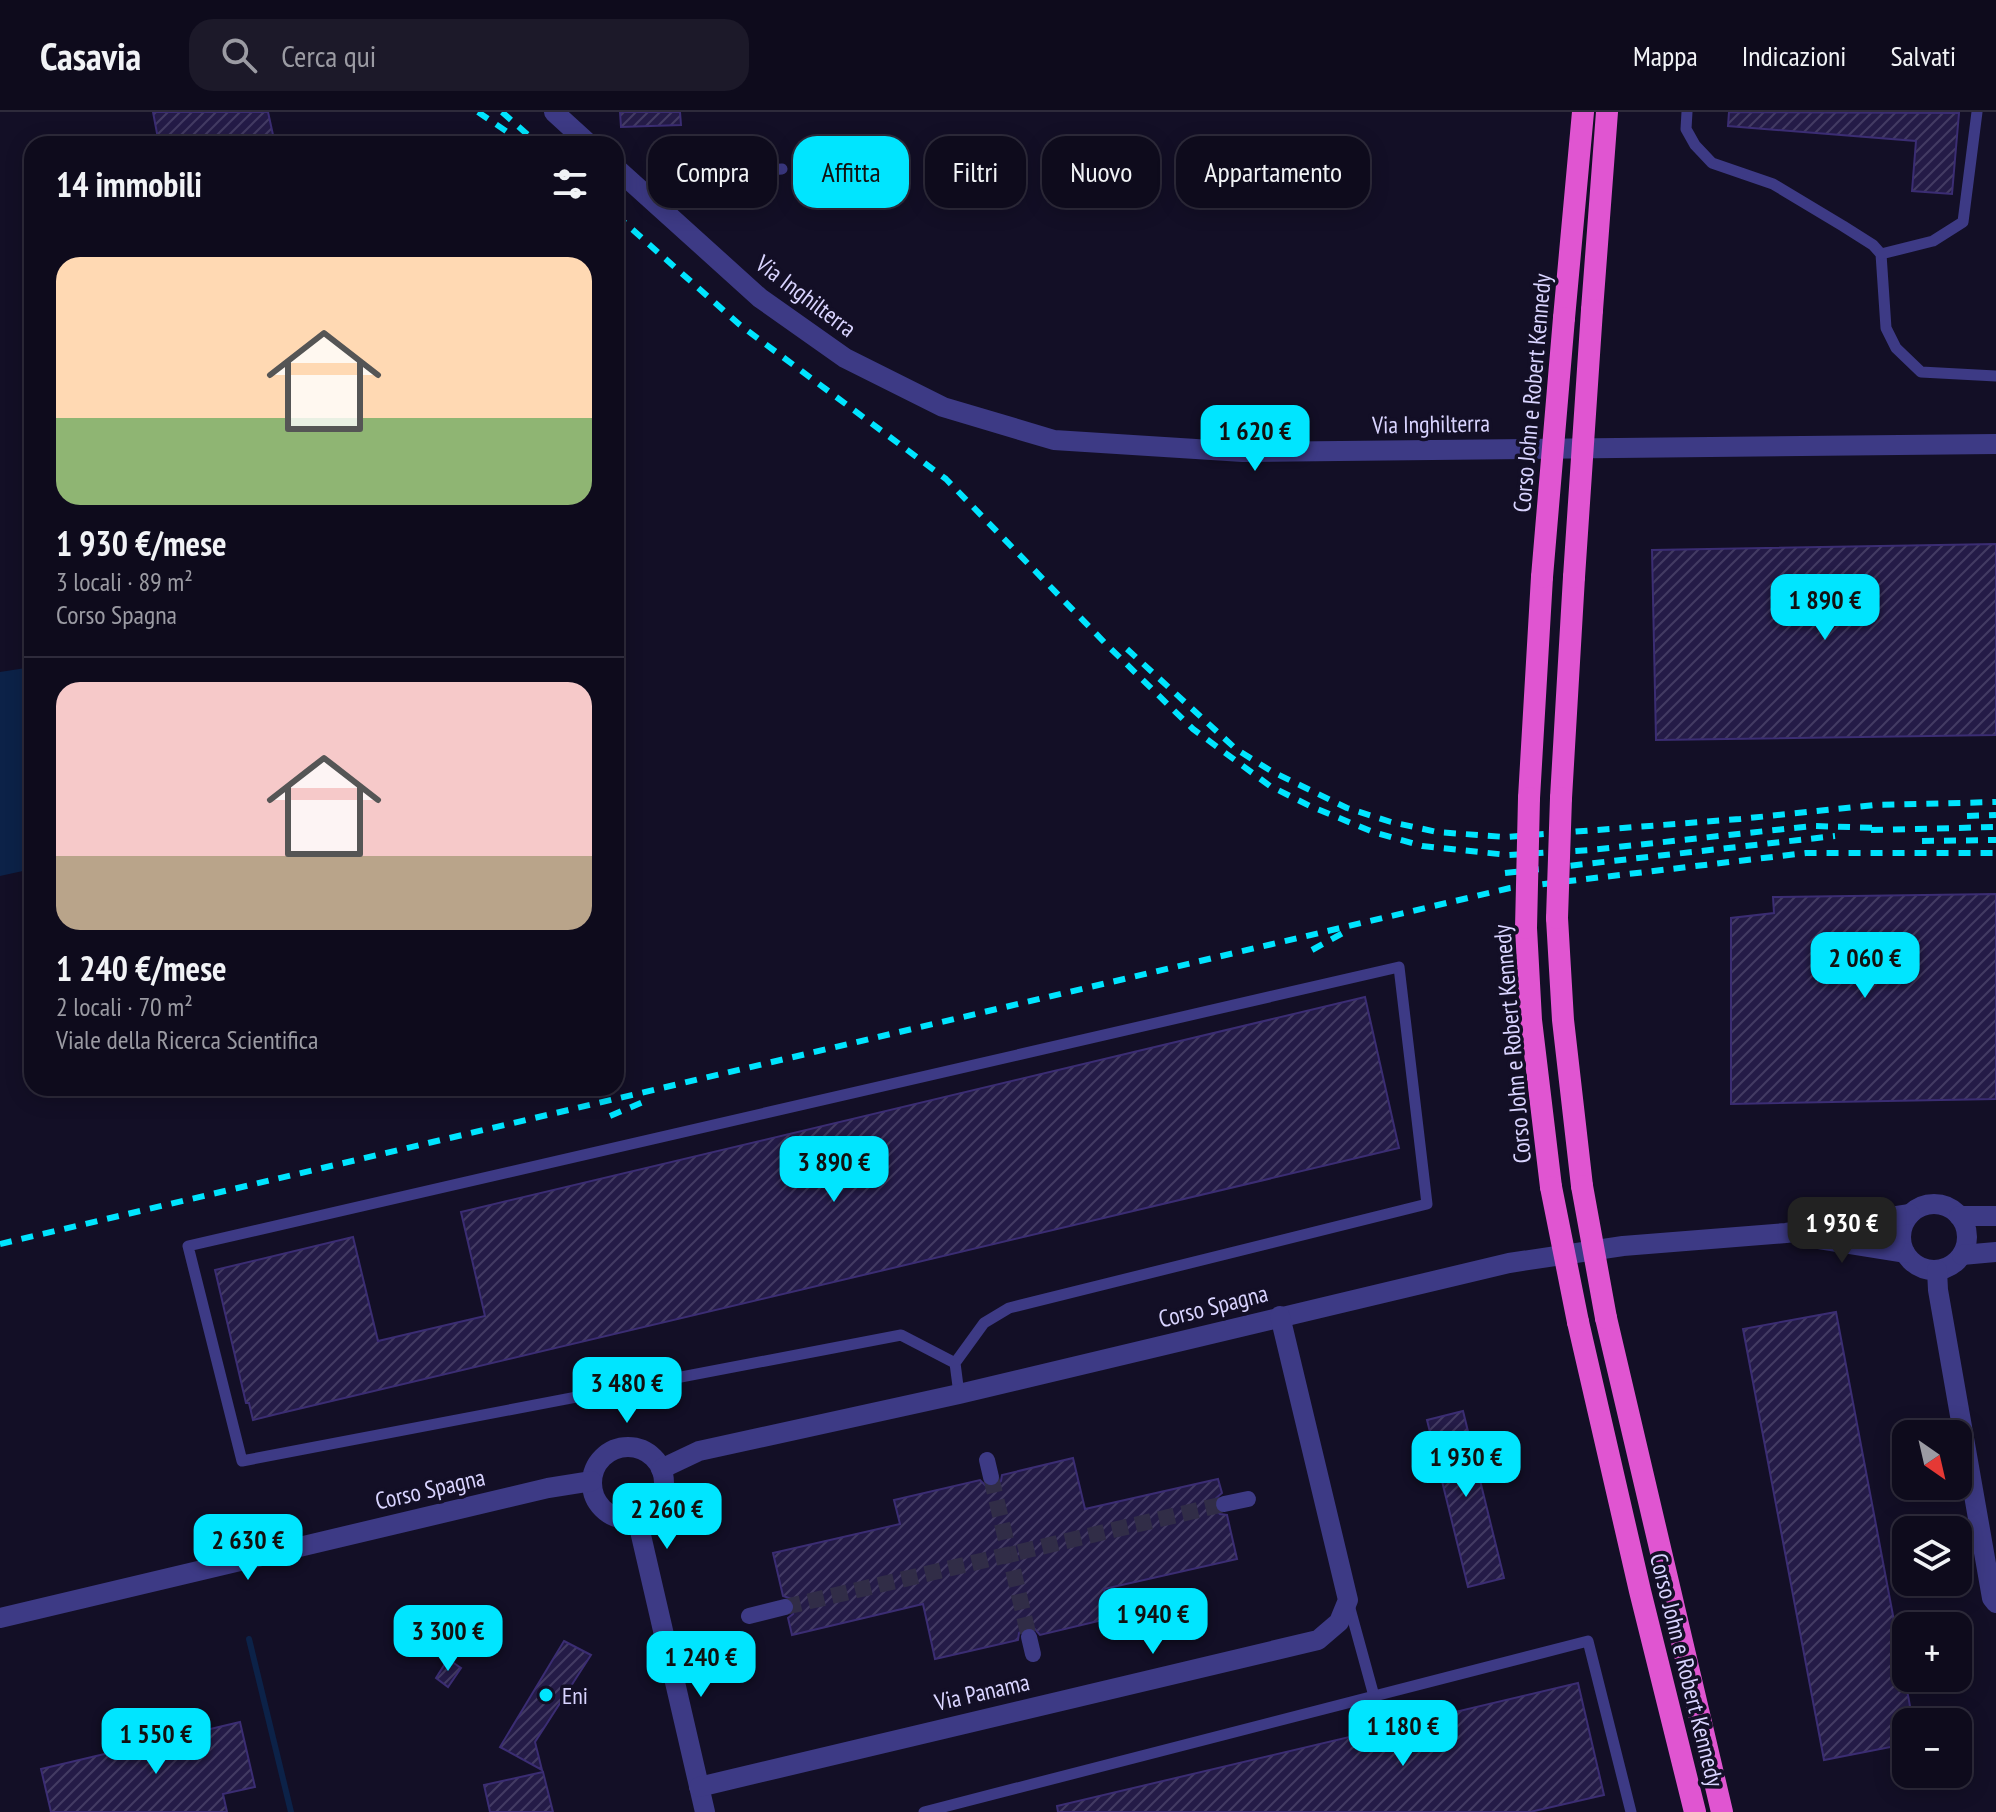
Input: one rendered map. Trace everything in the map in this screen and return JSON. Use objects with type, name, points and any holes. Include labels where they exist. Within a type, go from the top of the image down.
[{"type":"highway","name":"Corso John e Robert Kennedy","points":[[1583,112],[1542,577],[1529,798],[1526,928],[1531,1020],[1551,1187],[1578,1322],[1695,1812]]},
{"type":"highway","name":"Corso John e Robert Kennedy","points":[[1607,112],[1561,798],[1557,918],[1563,1020],[1582,1186],[1606,1318],[1722,1812]]},
{"type":"street","points":[[554,112],[580,136]]},
{"type":"street","name":"Via Inghilterra","points":[[624,175],[648,197]]},
{"type":"street","name":"Via Inghilterra","points":[[660,208],[760,298],[845,358],[943,407],[1054,440],[1243,452],[1996,444]]},
{"type":"street","name":"Corso Spagna","points":[[661,1469],[699,1451],[959,1394],[1509,1263],[1623,1246],[1786,1233],[1910,1214],[1929,1204],[1951,1209],[1959,1216],[1996,1216]]},
{"type":"street","points":[[1905,1253],[1901,1233],[1910,1214]]},
{"type":"street","points":[[1959,1216],[1967,1235],[1962,1255],[1955,1263],[1937,1270],[1938,1290],[1992,1598],[1996,1603]]},
{"type":"street","name":"Corso Spagna","points":[[1786,1233],[1905,1253],[1922,1268],[1937,1270]]},
{"type":"street","points":[[1962,1255],[1996,1252]]},
{"type":"street","points":[[1280,1316],[1348,1600]]},
{"type":"street","points":[[618,1448],[638,1448],[650,1454],[661,1469],[663,1492],[658,1504],[644,1516],[619,1518],[607,1513],[593,1494],[592,1481],[599,1461],[618,1448]]},
{"type":"street","points":[[987,1460],[991,1477]]},
{"type":"street","name":"Corso Spagna","points":[[0,1618],[548,1488],[592,1481]]},
{"type":"street","points":[[1224,1504],[1248,1499]]},
{"type":"street","points":[[637,1518],[705,1812]]},
{"type":"street","name":"Via Panama","points":[[699,1787],[1318,1640],[1339,1622],[1348,1600]]},
{"type":"street","points":[[749,1616],[785,1607]]},
{"type":"lane","points":[[1687,112],[1686,129],[1695,145],[1712,163],[1773,184],[1873,245],[1881,254],[1886,328],[1896,348],[1921,372],[1996,376],[1996,365]]},
{"type":"lane","points":[[1881,254],[1933,241],[1963,222],[1977,112]]},
{"type":"lane","points":[[777,169],[782,169]]},
{"type":"lane","points":[[955,1363],[901,1335],[242,1461],[188,1246],[1399,967],[1427,1204],[1009,1308],[984,1323],[955,1363],[959,1394]]},
{"type":"lane","points":[[1348,1600],[1374,1696]]},
{"type":"lane","points":[[924,1812],[1588,1641],[1631,1812]]},
{"type":"water","points":[[24,668],[24,871],[0,876],[0,672]]},
{"type":"building","points":[[153,112],[268,112],[273,136],[158,136]]},
{"type":"building","points":[[620,112],[680,112],[681,125],[621,127]]},
{"type":"building","points":[[1729,112],[1959,113],[1952,194],[1912,191],[1916,141],[1728,126]]},
{"type":"building","points":[[1996,544],[1996,735],[1656,740],[1652,550]]},
{"type":"building","points":[[1996,894],[1996,1099],[1731,1104],[1731,918],[1774,913],[1773,897]]},
{"type":"building","points":[[1365,997],[1399,1148],[253,1420],[249,1403],[246,1403],[215,1270],[353,1237],[378,1341],[485,1316],[461,1212]]},
{"type":"building","points":[[1836,1312],[1892,1612],[1892,1692],[1907,1692],[1910,1708],[1892,1708],[1892,1747],[1824,1760],[1743,1329]]},
{"type":"building","points":[[1463,1411],[1504,1578],[1468,1587],[1427,1420]]},
{"type":"building","points":[[1073,1458],[1085,1509],[1218,1479],[1222,1493],[1214,1500],[1213,1507],[1220,1514],[1227,1515],[1237,1559],[1104,1589],[1111,1618],[1040,1635],[1033,1627],[1026,1627],[1019,1633],[1018,1640],[935,1659],[923,1604],[792,1635],[788,1618],[796,1605],[792,1599],[783,1596],[773,1553],[900,1524],[894,1500],[980,1480],[987,1487],[994,1487],[1001,1481],[1002,1475]]},
{"type":"building","points":[[564,1641],[591,1655],[535,1742],[542,1770],[500,1747]]},
{"type":"building","points":[[448,1659],[461,1668],[448,1687],[436,1678]]},
{"type":"building","points":[[1578,1683],[1604,1795],[1530,1812],[1058,1812],[1057,1806]]},
{"type":"building","points":[[240,1722],[255,1787],[223,1794],[227,1812],[51,1812],[41,1769]]},
{"type":"building","points":[[543,1772],[553,1812],[490,1812],[484,1785]]},
{"type":"waterway","points":[[249,1639],[291,1812]]},
{"type":"tunnel","points":[[991,1477],[1029,1637]]},
{"type":"tunnel","points":[[785,1607],[1224,1504]]},
{"type":"railway","points":[[478,112],[513,136]]},
{"type":"railway","points":[[502,112],[529,136]]},
{"type":"railway","points":[[624,222],[740,325],[946,479],[1193,729],[1270,786],[1310,806],[1373,832],[1422,846],[1508,855],[1590,850],[1812,826],[1881,828]]},
{"type":"railway","points":[[1127,649],[1236,749],[1271,771],[1347,808],[1437,832],[1505,837],[1875,805],[1996,802]]},
{"type":"railway","points":[[1967,816],[1996,815]]},
{"type":"railway","points":[[1871,830],[1996,827]]},
{"type":"railway","points":[[1505,873],[1835,836]]},
{"type":"railway","points":[[1922,841],[1996,840]]},
{"type":"railway","points":[[0,1244],[1510,888],[1806,853],[1996,853]]},
{"type":"railway","points":[[1312,950],[1343,933]]},
{"type":"railway","points":[[610,1116],[643,1102]]},
{"type":"place","name":"Eni","points":[[546,1695]]}]
